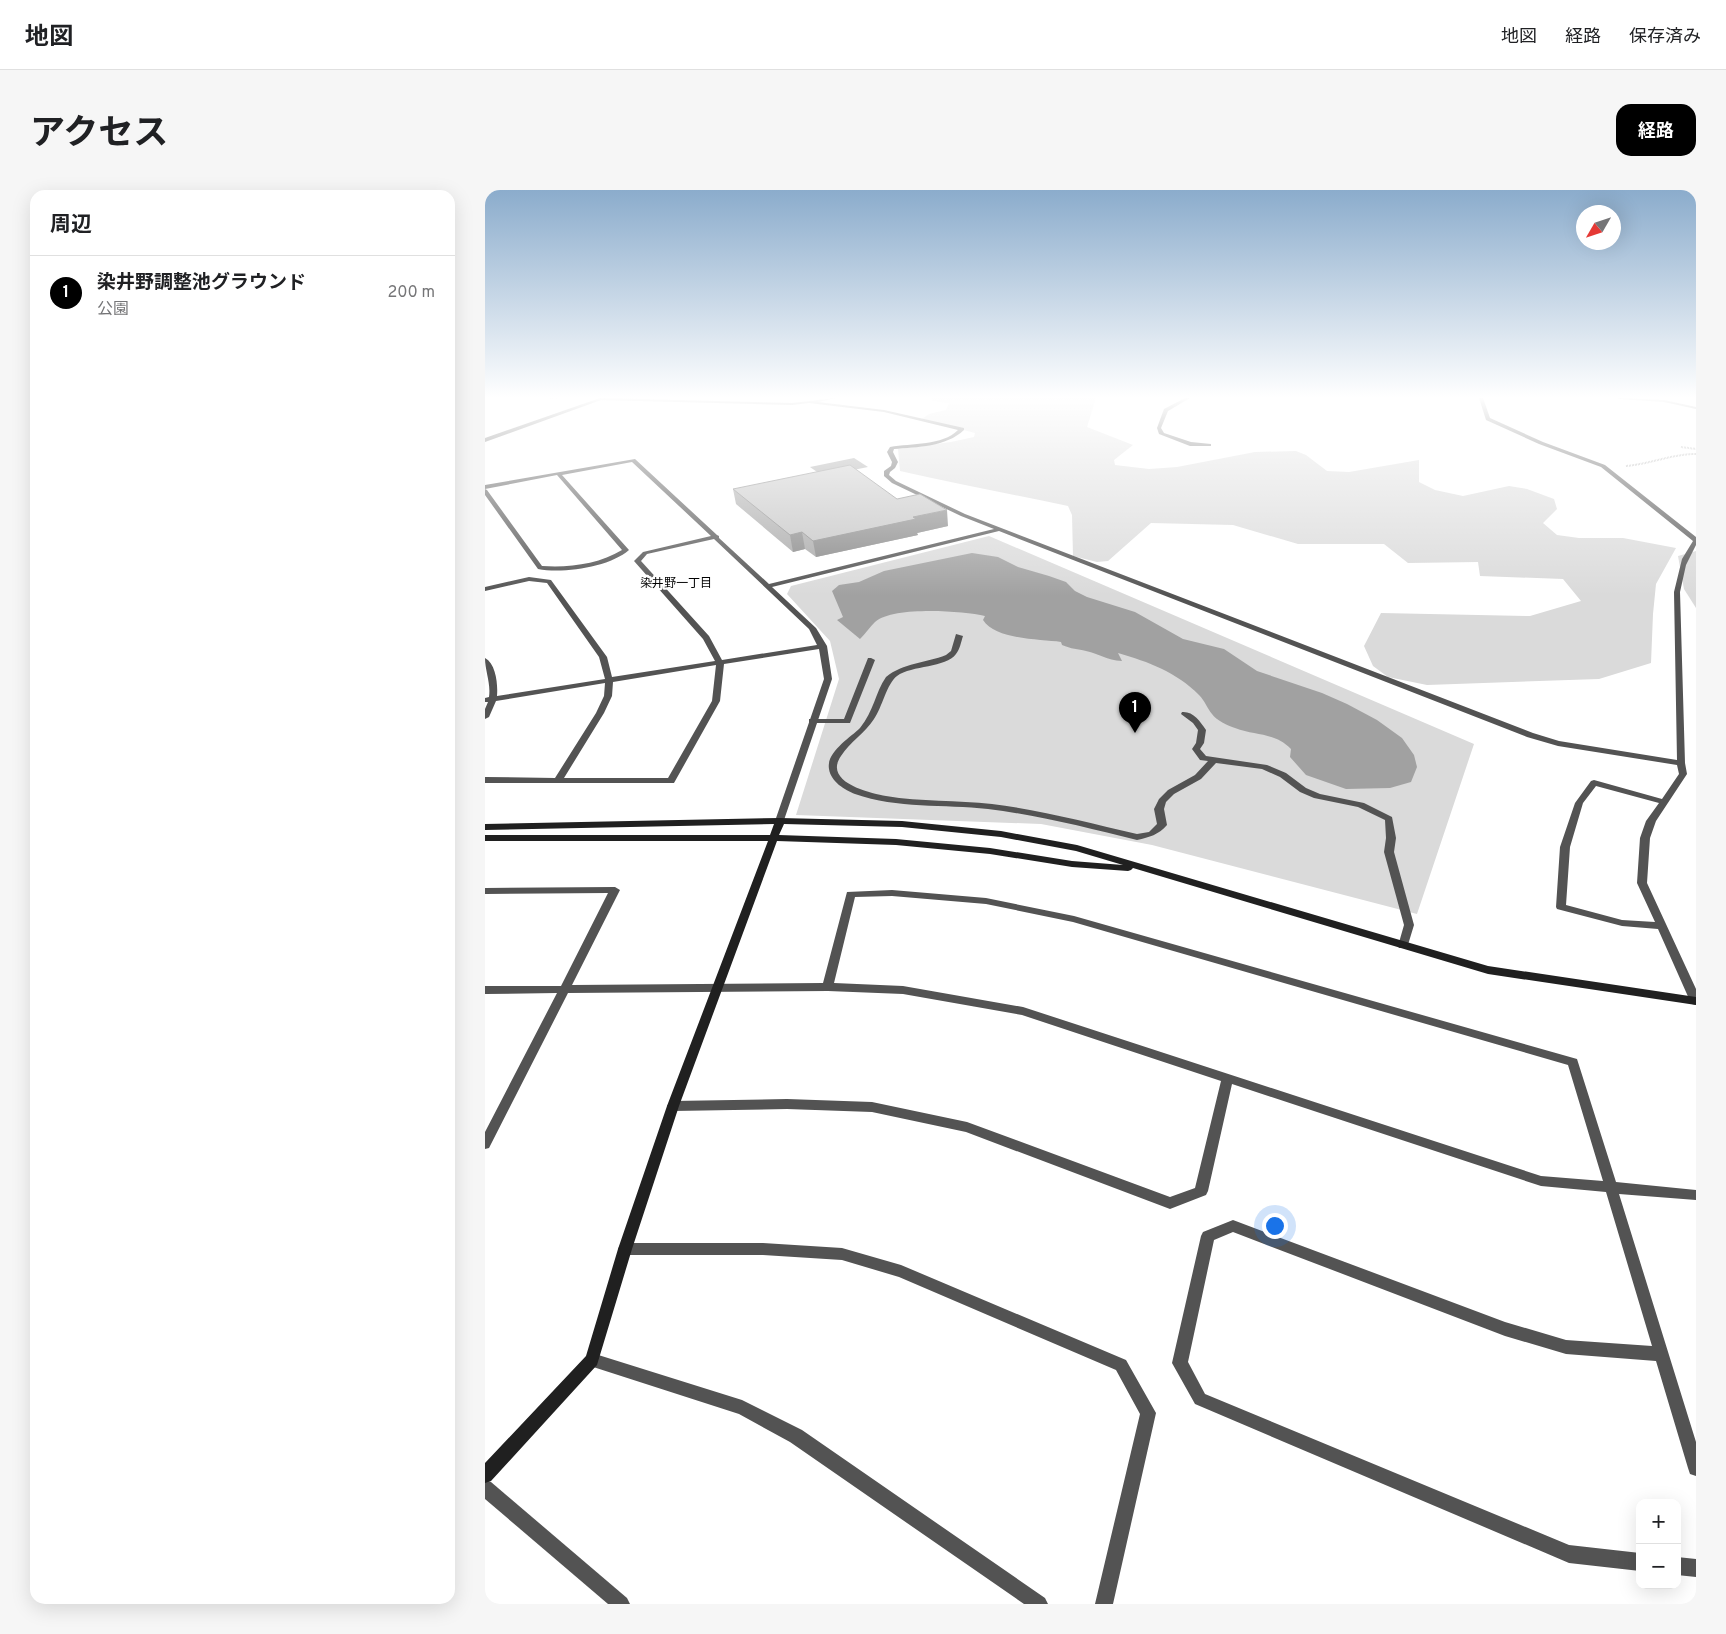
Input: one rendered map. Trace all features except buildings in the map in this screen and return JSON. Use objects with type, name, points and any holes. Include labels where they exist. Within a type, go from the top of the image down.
[{"type":"street","points":[[559,474],[626,550],[617,557],[557,570],[540,568],[485,489],[559,474],[612,464]]},
{"type":"street","points":[[485,1475],[593,1360],[625,1248],[673,1106],[772,838],[780,821],[812,721],[828,679],[827,660],[823,646],[812,628],[637,464]]},
{"type":"street","points":[[894,464],[887,471],[886,475],[894,482],[910,488],[948,508],[1530,735],[1558,743],[1681,763]]},
{"type":"street","points":[[1598,464],[1603,466],[1696,541],[1691,547],[1680,573],[1677,592],[1681,763],[1683,774],[1651,821],[1645,838],[1642,883],[1696,1001]]},
{"type":"street","points":[[769,586],[1002,529]]},
{"type":"street","points":[[485,780],[671,781],[716,701],[720,663],[706,638],[637,561],[645,553],[717,538]]},
{"type":"street","points":[[485,589],[529,579],[549,581],[603,657],[609,680],[608,696],[601,713],[558,780]]},
{"type":"street","points":[[959,636],[955,652],[949,657],[903,671],[889,679],[867,726],[837,754],[834,765],[835,775],[841,783],[856,791],[879,798],[931,804],[950,803],[1029,813],[1137,838],[1152,834],[1162,825],[1159,809],[1162,801],[1171,792],[1198,777],[1214,760]]},
{"type":"street","points":[[489,700],[823,646]]},
{"type":"street","points":[[485,660],[494,677],[485,717]]},
{"type":"street","points":[[812,721],[847,721],[871,660]]},
{"type":"street","points":[[1185,714],[1196,721],[1202,730],[1200,743],[1196,749],[1203,758],[1264,767],[1283,775],[1303,790],[1317,796],[1361,805],[1389,819],[1391,838],[1389,852],[1409,925],[1403,946]]},
{"type":"street","points":[[1661,926],[1622,923],[1561,907],[1565,847],[1579,803],[1593,783],[1664,802]]},
{"type":"street","points":[[485,827],[780,821],[902,824],[1001,834],[1077,848],[1488,970],[1696,1001]]},
{"type":"street","points":[[485,838],[772,838],[896,842],[990,851],[1072,864],[1146,869]]},
{"type":"street","points":[[485,891],[615,890],[485,1144]]},
{"type":"street","points":[[828,987],[851,894],[892,892],[986,900],[1075,919],[1573,1062],[1696,1468]]},
{"type":"street","points":[[485,990],[828,987],[903,990],[1023,1011],[1227,1080],[1541,1181],[1611,1189],[1696,1195]]},
{"type":"street","points":[[673,1106],[787,1104],[872,1107],[967,1128],[1170,1203],[1201,1191],[1227,1080]]},
{"type":"street","points":[[1636,1562],[1569,1554],[1200,1399],[1180,1363],[1208,1236],[1233,1226],[1513,1332],[1566,1347],[1661,1354]]},
{"type":"street","points":[[625,1248],[763,1249],[843,1254],[901,1271],[1121,1365],[1148,1413],[1104,1604]]},
{"type":"street","points":[[593,1360],[742,1408],[796,1436],[1039,1604]]},
{"type":"street","points":[[485,1488],[621,1604]]},
{"type":"street","points":[[1681,1566],[1696,1568]]},
{"type":"path","points":[[1603,466],[1643,464]]},
{"type":"shaded area","points":[[825,464],[863,464],[868,467],[823,476],[810,467]]},
{"type":"shaded area","points":[[899,464],[1115,464],[1149,469],[1193,464],[1318,464],[1327,471],[1349,472],[1396,464],[1419,464],[1419,482],[1435,490],[1463,496],[1509,486],[1527,489],[1554,499],[1557,509],[1543,523],[1557,535],[1579,538],[1623,538],[1676,548],[1656,584],[1651,663],[1599,679],[1427,685],[1388,677],[1373,666],[1364,646],[1381,613],[1530,616],[1581,601],[1563,579],[1480,576],[1478,562],[1408,563],[1384,544],[1298,544],[1233,525],[1151,523],[1108,561],[1097,562],[1073,556],[1072,515],[1068,506],[900,471]]},
{"type":"shaded area","points":[[989,536],[1474,744],[1417,914],[1152,845],[1041,824],[796,815],[839,679],[830,641],[787,594],[791,586]]},
{"type":"shaded area","points":[[1696,551],[1696,608],[1684,589],[1678,556]]},
{"type":"shaded area","points":[[972,553],[998,557],[1018,567],[1066,582],[1075,591],[1087,597],[1135,612],[1183,639],[1224,649],[1257,671],[1322,693],[1347,704],[1377,720],[1402,738],[1414,755],[1417,767],[1411,782],[1390,788],[1346,789],[1306,775],[1290,757],[1291,749],[1285,744],[1271,737],[1243,731],[1222,722],[1210,712],[1199,695],[1181,680],[1151,664],[1118,653],[1122,661],[1068,647],[1062,645],[1061,642],[1008,635],[989,627],[983,620],[985,616],[974,614],[929,611],[897,614],[884,617],[875,622],[860,639],[837,620],[843,617],[832,591],[839,585],[859,582],[884,571]]},
{"type":"place","name":"染井野調整池グラウンド","points":[[1135,733]]},
{"type":"district","name":"染井野一丁目","points":[[676,584]]}]
